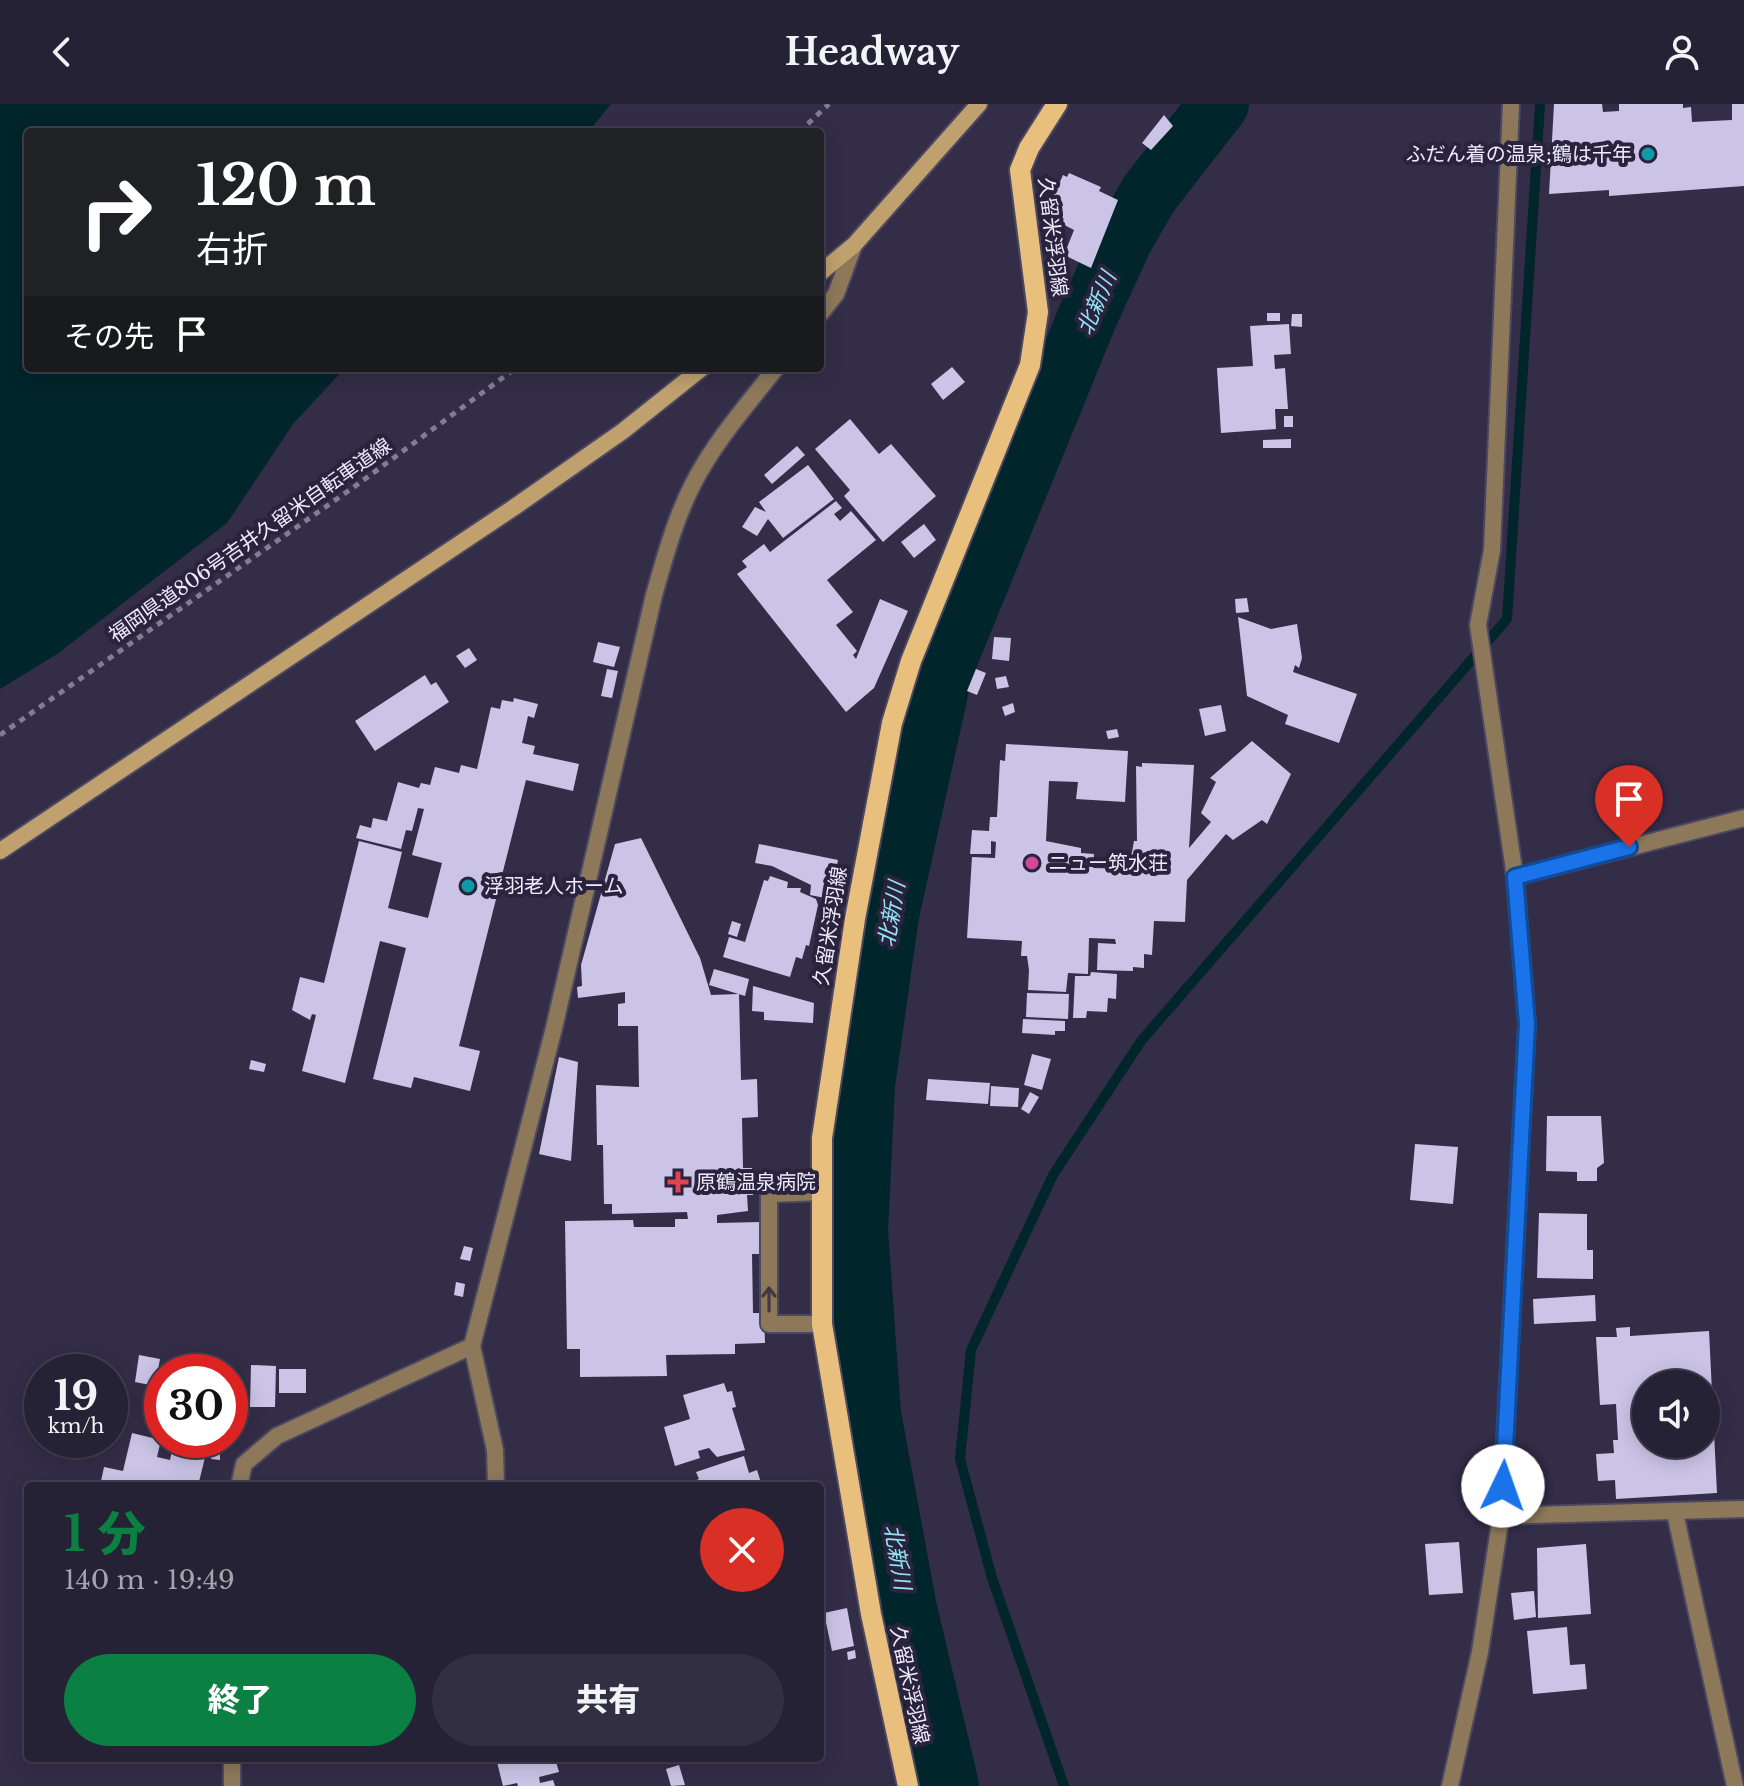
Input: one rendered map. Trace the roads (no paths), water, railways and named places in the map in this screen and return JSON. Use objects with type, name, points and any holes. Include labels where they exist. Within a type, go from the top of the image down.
[{"type":"main road","name":"久留米浮羽線","points":[[908,1786],[871,1614],[822,1324],[822,1138],[878,784],[911,661],[1030,365],[1038,312],[1020,170],[1057,104]]},
{"type":"street","points":[[824,270],[854,245],[979,104]]},
{"type":"street","points":[[1450,1786],[1480,1652],[1501,1516],[1527,1024],[1515,877],[1478,625],[1492,550],[1511,104]]},
{"type":"street","points":[[824,309],[836,294],[854,245]]},
{"type":"street","points":[[0,851],[516,506],[623,431],[697,372]]},
{"type":"street","points":[[496,1482],[495,1450],[472,1346],[554,1028],[654,595],[675,525],[694,483],[730,426],[773,372]]},
{"type":"street","points":[[1515,877],[1744,818]]},
{"type":"street","points":[[822,1324],[769,1324],[769,1194],[823,1192]]},
{"type":"street","points":[[240,1482],[244,1464],[277,1436],[472,1346]]},
{"type":"street","points":[[1501,1516],[1744,1509]]},
{"type":"street","points":[[1675,1513],[1735,1786]]},
{"type":"street","points":[[232,1762],[232,1786]]},
{"type":"waterway","name":"北新川","points":[[949,1786],[907,1609],[871,1414],[858,1231],[865,1085],[889,915],[943,670],[1089,313],[1123,239],[1149,194],[1219,104]]},
{"type":"waterway","points":[[1064,1786],[992,1578],[960,1459],[971,1350],[1053,1175],[1141,1041],[1507,619],[1540,104]]},
{"type":"place","name":"ふだん着の温泉;鶴は千年","points":[[1648,154]]},
{"type":"place","name":"ニュー筑水荘","points":[[1032,863]]},
{"type":"place","name":"浮羽老人ホーム","points":[[468,886]]},
{"type":"place","name":"原鶴温泉病院","points":[[678,1182]]}]
